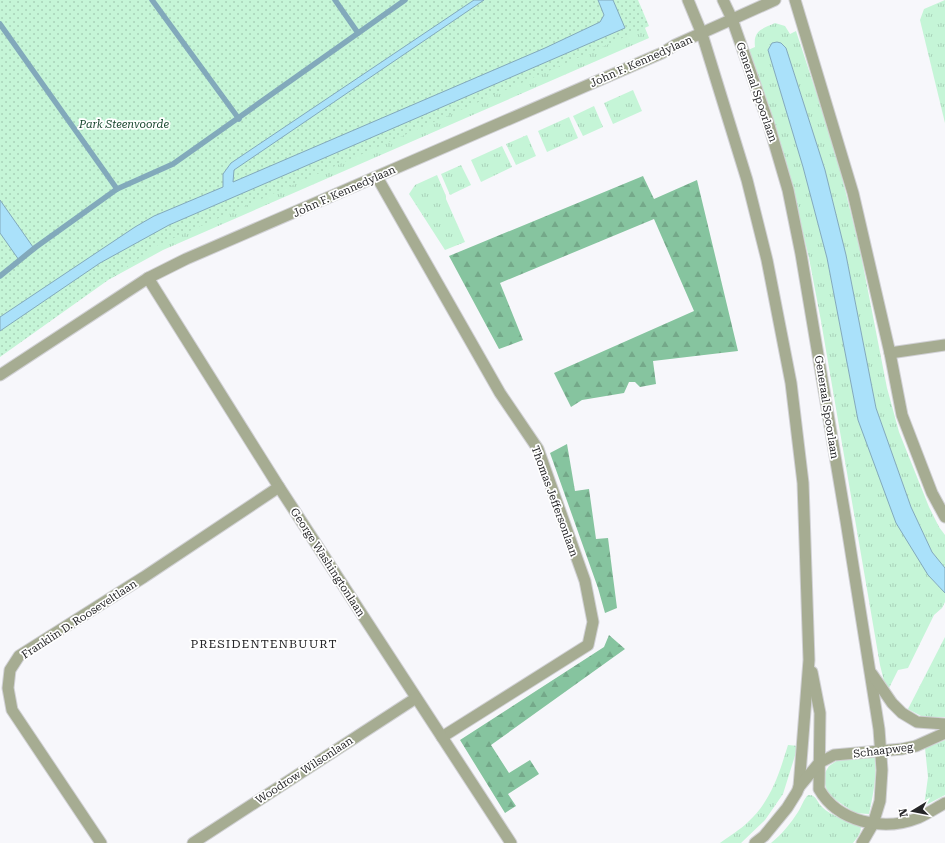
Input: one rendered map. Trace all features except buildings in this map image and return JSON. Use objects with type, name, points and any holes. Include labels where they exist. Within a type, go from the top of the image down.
[{"type":"street","points":[[688,0],[702,34],[747,180],[767,260],[791,383],[803,483],[809,660],[798,787]]},
{"type":"street","name":"Generaal Spoorlaan","points":[[723,0],[732,19],[768,122],[788,190],[802,254],[879,729],[882,770],[880,801],[873,824]]},
{"type":"street","name":"John F. Kennedylaan","points":[[0,375],[148,278],[186,259],[662,53],[775,0]]},
{"type":"street","points":[[795,0],[853,193],[890,353],[902,415],[932,493],[945,517]]},
{"type":"street","name":"Thomas Jeffersonlaan","points":[[377,177],[500,393],[538,449],[584,581],[593,622],[588,646],[442,737]]},
{"type":"street","name":"George Washingtonlaan","points":[[148,278],[279,488],[512,843]]},
{"type":"street","points":[[890,353],[945,345]]},
{"type":"street","name":"Franklin D. Rooseveltlaan","points":[[101,843],[12,710],[8,688],[10,670],[19,656],[279,488]]},
{"type":"street","points":[[809,660],[820,713],[819,789],[825,799],[835,808],[850,816],[873,824],[893,824],[918,818],[945,803]]},
{"type":"street","points":[[869,668],[892,703],[902,713],[917,722],[945,724]]},
{"type":"street","name":"Woodrow Wilsonlaan","points":[[193,843],[416,698]]},
{"type":"street","name":"Schaapweg","points":[[755,843],[764,836],[787,808],[797,792],[798,787],[819,762],[834,755],[902,749],[916,746],[945,733]]},
{"type":"street","points":[[862,843],[873,824]]},
{"type":"green space","name":"Park Steenvoorde","points":[[0,0],[638,0],[649,26],[156,246],[0,357]]},
{"type":"green space","points":[[634,0],[649,38],[163,250],[110,279],[100,263]]},
{"type":"green space","points":[[945,0],[945,123],[920,20],[924,9]]},
{"type":"green space","points":[[775,23],[785,26],[790,34],[796,31],[840,169],[860,250],[887,388],[899,432],[929,507],[939,527],[945,535],[945,568],[932,552],[911,507],[876,408],[846,255],[825,170],[786,48],[772,43],[768,50],[803,167],[827,258],[858,420],[928,575],[945,593],[945,602],[942,608],[934,615],[908,668],[898,670],[888,690],[880,665],[809,258],[791,184],[748,50],[755,47],[755,37],[759,31]]},
{"type":"green space","points":[[633,90],[642,111],[613,124],[604,103]]},
{"type":"green space","points":[[594,106],[603,127],[583,136],[573,116]]},
{"type":"green space","points":[[569,117],[578,138],[547,152],[538,131]]},
{"type":"green space","points":[[527,135],[536,156],[516,165],[506,144]]},
{"type":"green space","points":[[502,146],[512,167],[481,182],[471,160]]},
{"type":"green space","points":[[461,165],[471,185],[450,195],[441,174]]},
{"type":"green space","points":[[437,175],[465,242],[445,250],[409,194],[415,185]]},
{"type":"green space","points":[[643,176],[654,199],[697,180],[738,351],[653,361],[656,384],[640,387],[635,382],[629,382],[624,393],[582,400],[571,407],[554,373],[694,311],[654,219],[500,283],[523,340],[499,349],[449,256]]},
{"type":"green space","points":[[567,444],[575,491],[589,489],[596,539],[608,538],[617,608],[605,613],[598,588],[550,453]]},
{"type":"green space","points":[[609,635],[625,649],[491,745],[509,773],[530,760],[539,774],[508,794],[516,806],[505,813],[460,740],[604,647]]},
{"type":"green space","points":[[945,637],[945,717],[923,717],[908,709]]},
{"type":"green space","points":[[945,740],[945,795],[924,806],[928,777],[925,748]]},
{"type":"green space","points":[[788,745],[798,746],[783,794],[765,820],[741,843],[720,843],[745,825],[763,805],[777,777]]},
{"type":"green space","points":[[875,757],[875,779],[869,814],[855,813],[833,798],[827,791],[823,776],[829,766],[838,760]]},
{"type":"green space","points":[[808,795],[815,797],[822,807],[830,813],[860,825],[860,832],[853,843],[771,843],[789,824]]},
{"type":"water","points":[[474,0],[484,0],[234,170],[233,182],[545,48],[600,22],[604,15],[598,0],[613,0],[625,28],[169,225],[100,263],[0,331],[0,317],[135,227],[154,216],[223,187],[223,174],[231,163]]},
{"type":"water","points":[[772,43],[781,43],[786,48],[825,170],[846,255],[876,408],[911,507],[932,552],[945,568],[945,593],[928,575],[896,523],[858,420],[827,258],[803,167],[768,50]]},
{"type":"water","points":[[0,200],[33,247],[19,260],[0,233]]},
{"type":"waterway","points":[[152,0],[239,119]]},
{"type":"waterway","points":[[335,0],[358,33]]},
{"type":"waterway","points":[[0,276],[36,247],[117,189],[173,164],[405,0]]},
{"type":"waterway","points":[[0,24],[117,189]]},
{"type":"district","name":"PRESIDENTENBUURT","points":[[264,644]]}]
